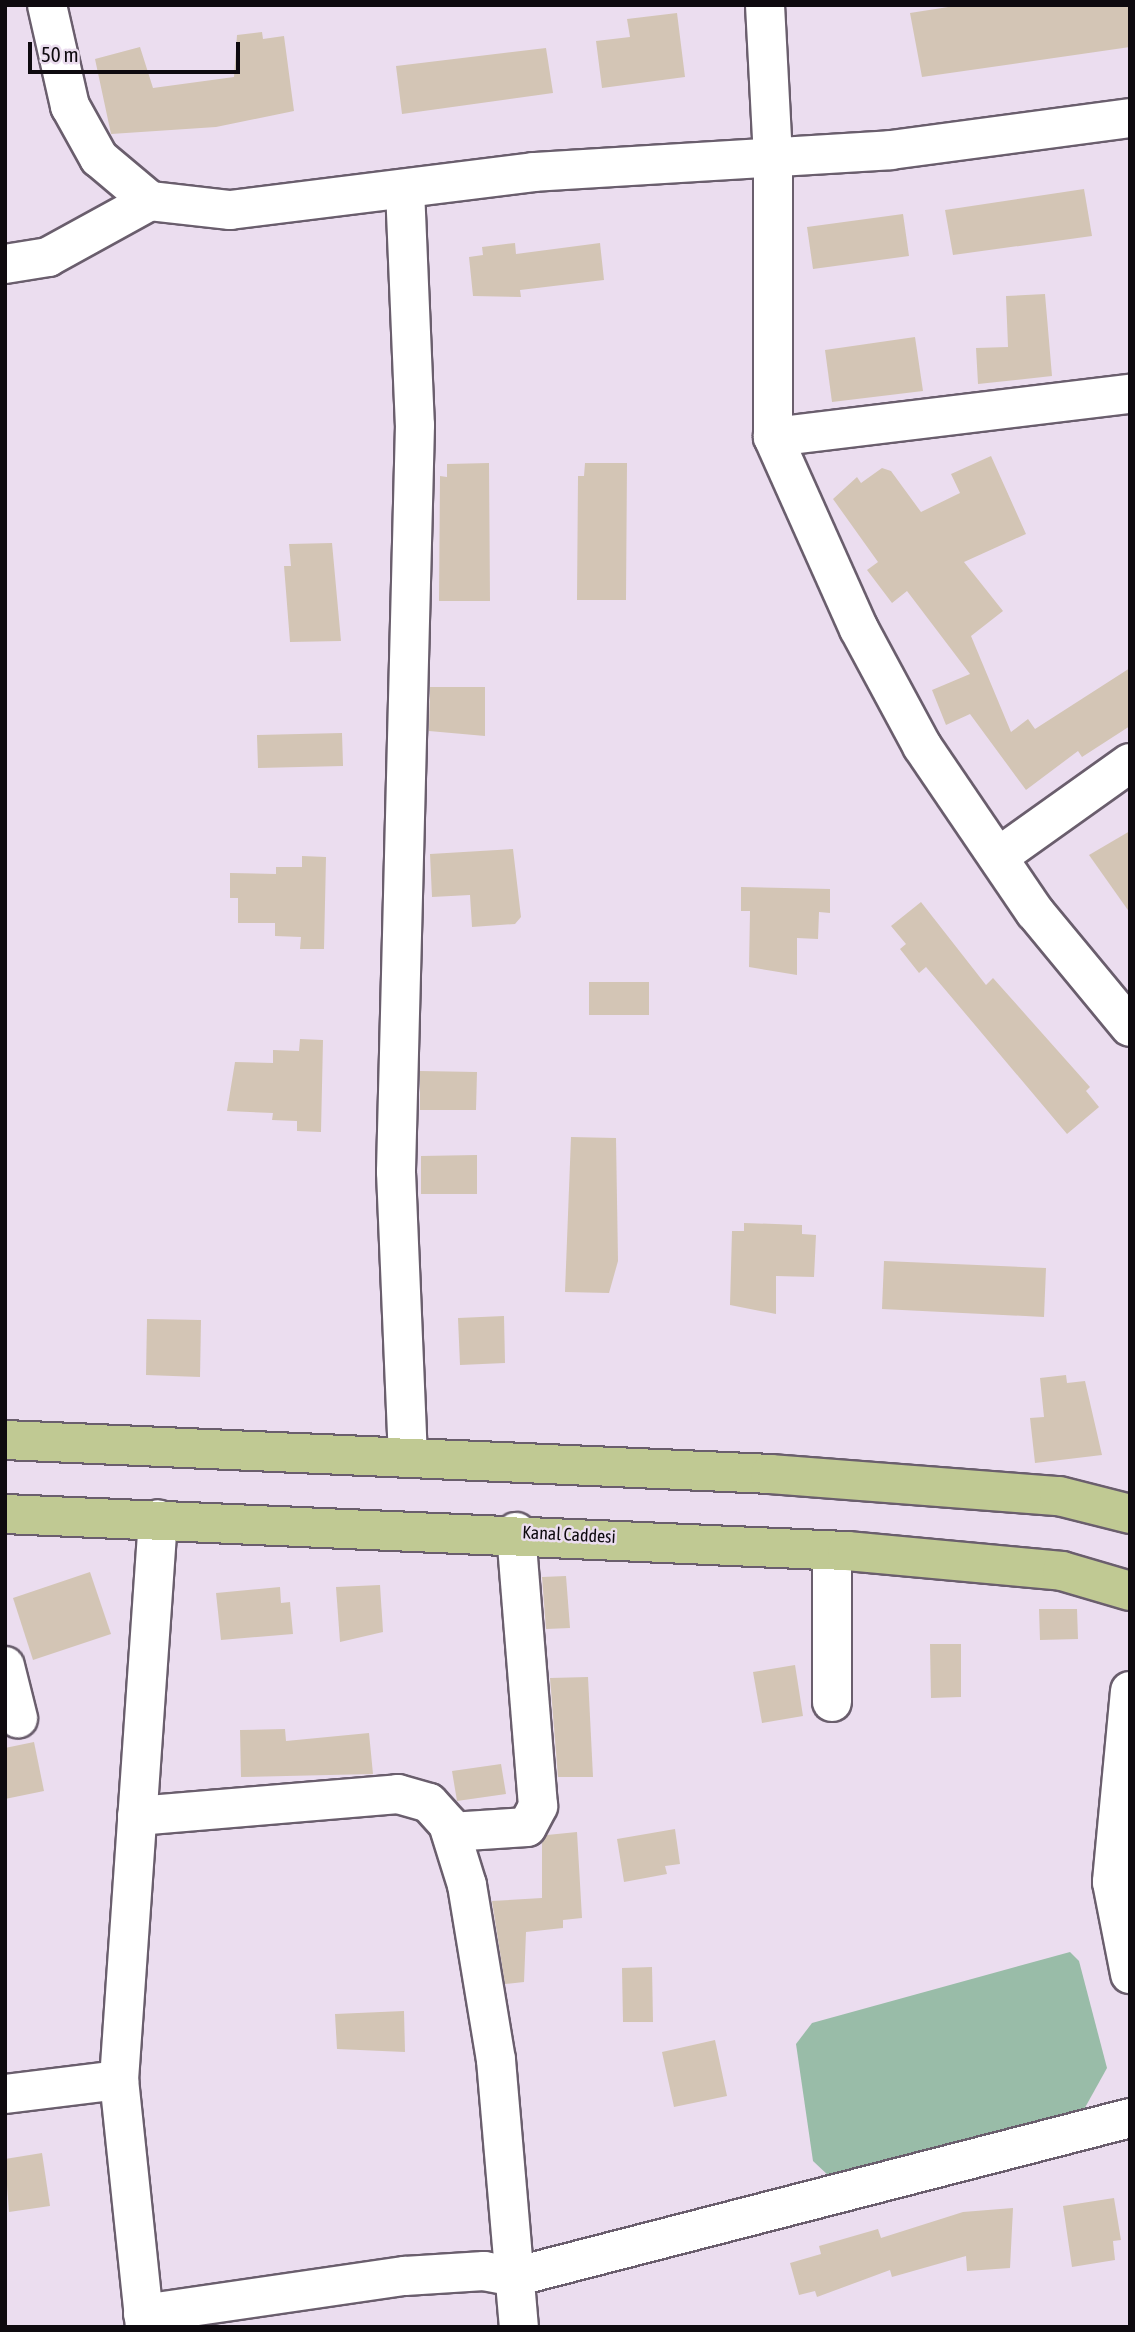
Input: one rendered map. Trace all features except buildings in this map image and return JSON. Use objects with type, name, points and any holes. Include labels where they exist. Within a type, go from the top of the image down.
[{"type":"main road","points":[[5,1440],[408,1457],[1018,1493],[1130,1514]]},
{"type":"main road","name":"Kanal Caddesi","points":[[5,1514],[516,1532],[832,1550],[1062,1571],[1130,1591]]},
{"type":"street","points":[[47,5],[70,106],[99,158],[149,201],[230,210],[534,172],[891,150],[1130,118]]},
{"type":"street","points":[[765,5],[773,157],[773,438],[859,629],[922,746],[998,857],[1130,1027]]},
{"type":"street","points":[[405,189],[415,425],[396,1172],[408,1457]]},
{"type":"street","points":[[5,264],[48,257],[149,201]]},
{"type":"street","points":[[773,438],[1130,394]]},
{"type":"street","points":[[998,857],[1130,763]]},
{"type":"street","points":[[158,1519],[118,2080],[144,2320],[405,2276],[484,2271],[514,2277],[1130,2118]]},
{"type":"street","points":[[451,1832],[527,1827],[538,1806],[516,1532]]},
{"type":"street","points":[[832,1550],[832,1702]]},
{"type":"street","points":[[5,1666],[18,1718]]},
{"type":"street","points":[[1130,1691],[1112,1882],[1130,1974]]},
{"type":"street","points":[[137,1816],[398,1794],[429,1803],[451,1832],[467,1885],[496,2060],[519,2327]]},
{"type":"street","points":[[5,2094],[118,2080]]},
{"type":"green space","points":[[1070,1952],[1079,1961],[1107,2068],[1082,2113],[830,2177],[813,2161],[796,2044],[812,2023]]}]
